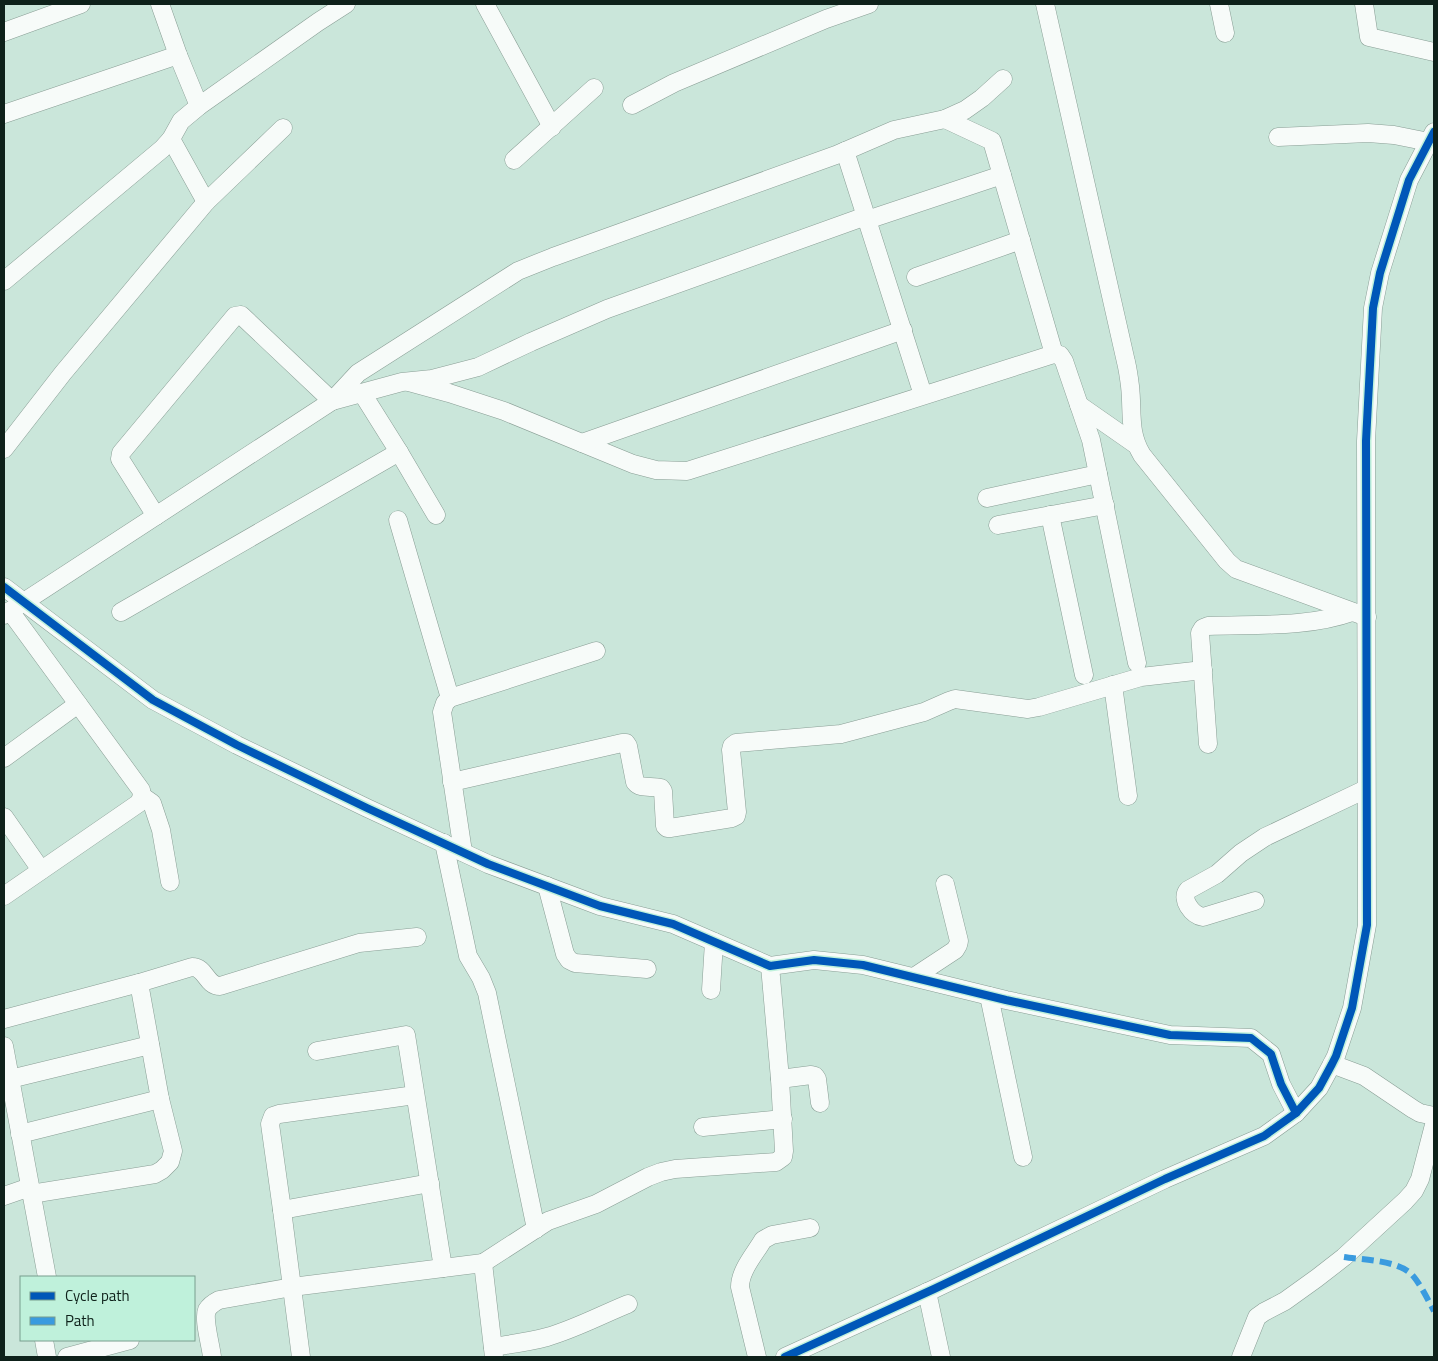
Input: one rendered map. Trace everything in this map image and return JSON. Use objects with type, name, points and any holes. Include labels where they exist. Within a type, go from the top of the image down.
[{"type":"street","points":[[4,32],[81,4]]},
{"type":"street","points":[[160,4],[199,106]]},
{"type":"street","points":[[4,281],[162,148],[171,139],[181,121],[199,106],[346,4]]},
{"type":"street","points":[[485,4],[552,127]]},
{"type":"street","points":[[632,106],[681,80],[826,19],[869,4]]},
{"type":"street","points":[[1045,4],[1126,362],[1130,386],[1132,433],[1136,444],[1142,455],[1236,570],[1359,614]]},
{"type":"street","points":[[1219,4],[1225,33]]},
{"type":"street","points":[[1364,4],[1369,37],[1434,52]]},
{"type":"street","points":[[4,114],[178,55]]},
{"type":"street","points":[[12,610],[332,401],[358,372],[518,271],[845,151],[894,130],[945,119],[965,110],[1003,79]]},
{"type":"street","points":[[514,160],[594,88]]},
{"type":"street","points":[[945,119],[992,141],[1054,354]]},
{"type":"street","points":[[4,449],[63,373],[206,202],[283,128]]},
{"type":"street","points":[[785,1357],[1165,1179],[1264,1136],[1296,1113],[1319,1088],[1336,1056],[1352,1008],[1367,925],[1366,789],[1359,614],[1373,308],[1380,273],[1409,180],[1432,137],[1368,133],[1278,137]]},
{"type":"street","points":[[171,139],[206,202]]},
{"type":"street","points":[[845,151],[923,395]]},
{"type":"street","points":[[332,401],[402,382],[432,379],[478,368],[531,342],[607,309],[867,218],[1002,175]]},
{"type":"street","points":[[916,277],[1021,240]]},
{"type":"street","points":[[156,516],[119,456],[235,316],[240,315],[332,401]]},
{"type":"street","points":[[582,443],[903,330]]},
{"type":"street","points":[[409,382],[449,393],[504,412],[633,464],[656,470],[687,471],[1054,354],[1060,355],[1064,361],[1091,440],[1137,663]]},
{"type":"street","points":[[362,393],[436,515]]},
{"type":"street","points":[[1079,404],[1136,444]]},
{"type":"street","points":[[121,612],[399,452]]},
{"type":"street","points":[[987,498],[1098,474]]},
{"type":"street","points":[[998,525],[1105,505]]},
{"type":"street","points":[[1050,516],[1084,675]]},
{"type":"street","points":[[398,520],[450,698]]},
{"type":"street","points":[[4,587],[12,610],[141,790],[142,796],[139,803],[4,896]]},
{"type":"street","points":[[12,610],[153,700],[237,745],[488,864],[600,906],[673,924],[770,966],[814,960],[863,965],[989,996],[1170,1035],[1251,1038],[1271,1054],[1281,1084],[1296,1113]]},
{"type":"street","points":[[1208,744],[1200,633],[1203,628],[1208,626],[1317,622],[1359,614]]},
{"type":"street","points":[[463,852],[442,712],[444,703],[450,698],[596,651]]},
{"type":"street","points":[[452,782],[626,743],[635,782],[640,786],[657,786],[660,788],[662,791],[665,826],[670,828],[736,816],[731,750],[732,746],[736,743],[841,734],[924,712],[955,699],[1028,709],[1141,677],[1203,670]]},
{"type":"street","points":[[1113,685],[1128,796]]},
{"type":"street","points":[[4,758],[78,704]]},
{"type":"street","points":[[1255,901],[1198,916],[1185,898],[1185,893],[1217,874],[1252,844],[1366,789]]},
{"type":"street","points":[[142,796],[152,803],[162,830],[170,882]]},
{"type":"street","points":[[4,817],[41,870]]},
{"type":"street","points":[[444,843],[468,956],[481,978],[487,993],[536,1228]]},
{"type":"street","points":[[914,978],[955,950],[958,945],[959,941],[946,884]]},
{"type":"street","points":[[547,886],[565,954],[569,960],[575,963],[647,969]]},
{"type":"street","points":[[4,1019],[140,983],[192,967],[201,969],[210,982],[215,986],[220,986],[359,943],[417,937]]},
{"type":"street","points":[[711,990],[714,942]]},
{"type":"street","points":[[212,1357],[207,1310],[213,1302],[292,1287],[483,1263],[536,1228],[555,1218],[604,1201],[661,1172],[675,1169],[776,1162],[783,1157],[784,1151],[770,966]]},
{"type":"street","points":[[4,1196],[155,1174],[170,1162],[173,1151],[160,1099],[140,983]]},
{"type":"street","points":[[989,996],[1023,1157]]},
{"type":"street","points":[[317,1052],[406,1035],[443,1268]]},
{"type":"street","points":[[10,1079],[150,1045]]},
{"type":"street","points":[[4,1046],[10,1079],[14,1126],[31,1191],[47,1276]]},
{"type":"street","points":[[1332,1064],[1364,1076],[1413,1109],[1420,1113],[1434,1116]]},
{"type":"street","points":[[780,1079],[815,1076],[820,1103]]},
{"type":"street","points":[[301,1357],[270,1124],[273,1116],[415,1095]]},
{"type":"street","points":[[14,1126],[160,1099]]},
{"type":"street","points":[[704,1127],[782,1119]]},
{"type":"street","points":[[1241,1357],[1257,1317],[1285,1301],[1344,1257],[1414,1191],[1420,1179],[1434,1125]]},
{"type":"street","points":[[282,1210],[430,1183]]},
{"type":"street","points":[[758,1357],[740,1287],[742,1274],[763,1240],[767,1237],[810,1228]]},
{"type":"street","points":[[483,1263],[494,1352],[519,1343],[550,1336],[628,1304]]},
{"type":"street","points":[[927,1292],[941,1357]]},
{"type":"street","points":[[44,1341],[47,1357]]},
{"type":"street","points":[[67,1357],[126,1341]]},
{"type":"marked path","points":[[1344,1257],[1382,1262],[1408,1271],[1420,1285],[1434,1311]]},
{"type":"cycle path","points":[[785,1357],[934,1289],[1165,1179],[1264,1136],[1296,1113],[1319,1088],[1332,1064],[1352,1008],[1367,925],[1366,441],[1373,308],[1380,273],[1409,180],[1434,132]]},
{"type":"cycle path","points":[[4,587],[153,700],[237,745],[488,864],[600,906],[673,924],[770,966],[814,960],[863,965],[1006,1000],[1170,1035],[1251,1038],[1271,1054],[1281,1084],[1296,1113]]}]
